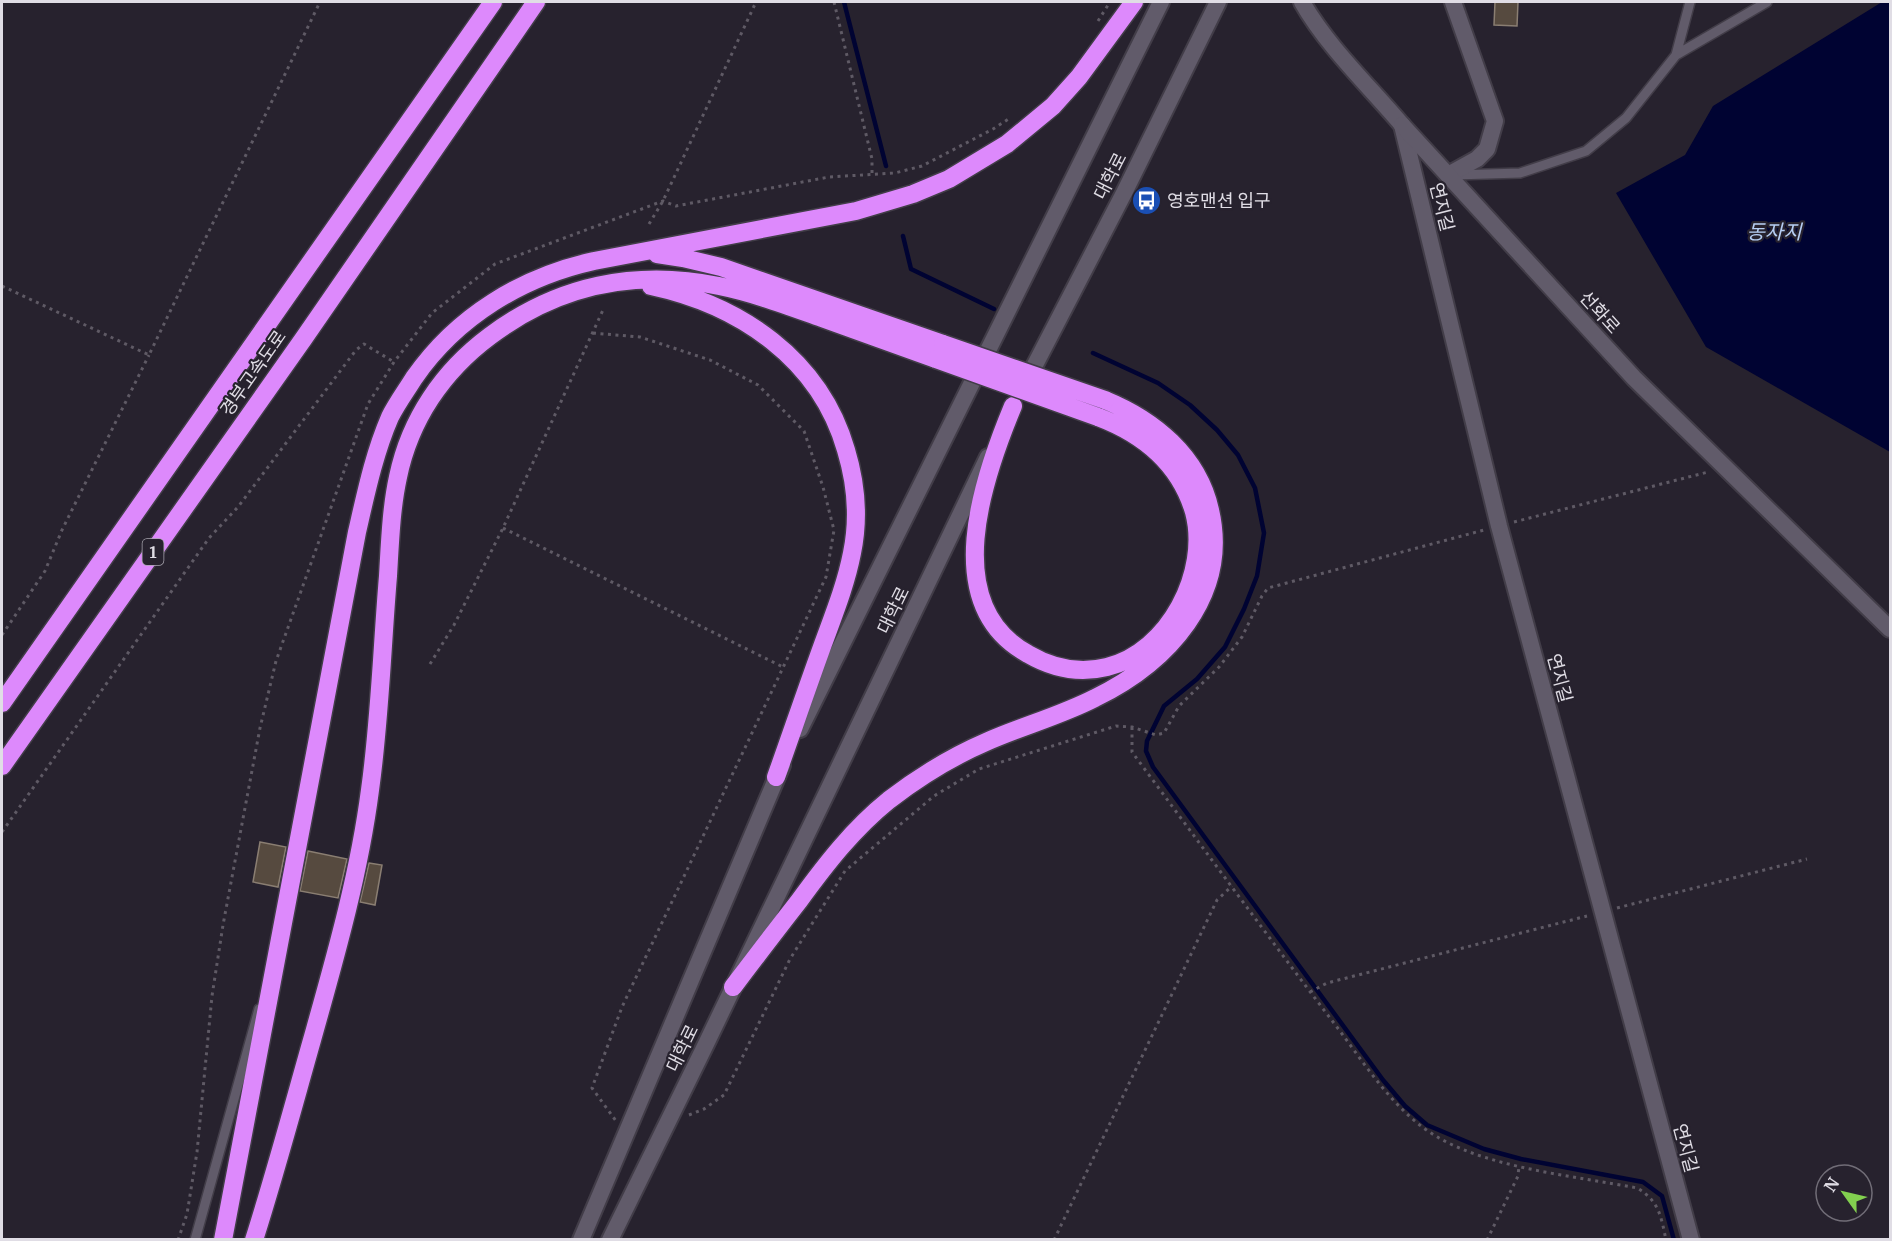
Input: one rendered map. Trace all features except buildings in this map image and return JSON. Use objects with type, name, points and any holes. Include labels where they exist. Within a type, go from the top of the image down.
[{"type":"highway","name":"경부고속도로","points":[[2,703],[493,2]]},
{"type":"highway","name":"경부고속도로","points":[[2,766],[304,338],[536,2]]},
{"type":"highway","points":[[223,1239],[357,532],[371,475],[392,414],[413,379],[452,334],[478,312],[513,290],[560,269],[855,211],[913,194],[949,179],[1007,144],[1053,106],[1079,77],[1134,2]]},
{"type":"highway","points":[[619,256],[659,254],[704,262],[940,351],[1102,408],[1136,414],[1180,450],[1201,483],[1211,513],[1215,543],[1212,570],[1203,597],[1181,632],[1162,653],[1127,681],[1077,707],[956,756],[889,800],[857,829],[833,856],[733,987]]},
{"type":"highway","points":[[254,1239],[339,945],[359,858],[377,733],[393,506],[398,475],[408,442],[421,414],[442,382],[485,340],[520,316],[554,298],[583,288],[617,282],[684,281],[730,288],[940,351]]},
{"type":"highway","points":[[617,282],[646,285],[688,297],[721,310],[762,333],[790,355],[808,375],[831,409],[843,439],[855,490],[852,552],[838,600],[776,777]]},
{"type":"highway","points":[[1013,406],[993,457],[981,500],[976,541],[978,582],[986,609],[1006,638],[1034,658],[1069,669],[1100,668],[1121,662],[1136,654],[1157,637],[1186,595],[1192,580],[1198,548],[1193,509],[1173,469],[1141,438],[1102,408]]},
{"type":"main road","points":[[581,1239],[776,777],[1161,2]]},
{"type":"main road","name":"대학로","points":[[610,1239],[1013,406],[1125,191],[1218,2]]},
{"type":"main road","name":"선화로","points":[[1302,2],[1340,53],[1402,124],[1634,378],[1890,629]]},
{"type":"main road","points":[[1448,175],[1477,159],[1487,149],[1495,121],[1453,2]]},
{"type":"main road","name":"연지길","points":[[1402,124],[1499,526],[1691,1239]]},
{"type":"lane","points":[[1676,56],[1690,2]]},
{"type":"lane","points":[[1448,175],[1520,172],[1586,151],[1626,118],[1676,56],[1767,2]]},
{"type":"lane","points":[[195,1239],[286,908]]},
{"type":"path","points":[[2,635],[45,571],[62,530],[149,356],[318,2]]},
{"type":"path","points":[[649,225],[663,201],[756,2]]},
{"type":"path","points":[[834,2],[872,159],[872,175]]},
{"type":"path","points":[[1097,22],[1110,2]]},
{"type":"path","points":[[178,1239],[187,1214],[197,1152],[212,996],[223,925],[260,728],[276,661],[368,404],[394,362],[432,313],[495,264],[663,201],[676,206],[829,177],[895,173],[922,166],[993,129],[1017,113]]},
{"type":"path","points":[[2,286],[149,356]]},
{"type":"path","points":[[430,664],[454,625],[503,528],[603,310]]},
{"type":"path","points":[[593,333],[640,338],[710,360],[758,385],[804,431],[823,487],[834,530],[826,578],[622,1007],[592,1088],[626,1133]]},
{"type":"path","points":[[2,832],[209,538],[238,507],[356,350],[364,344],[394,362]]},
{"type":"path","points":[[667,1123],[704,1109],[724,1095],[790,959],[845,871],[934,796],[979,769],[1116,726],[1132,727],[1156,735],[1164,733],[1179,706],[1219,668],[1242,637],[1268,588],[1724,466]]},
{"type":"path","points":[[503,528],[783,667]]},
{"type":"path","points":[[1132,727],[1132,752],[1390,1095],[1412,1120],[1440,1138],[1495,1161],[1637,1188],[1648,1194],[1659,1208],[1666,1239]]},
{"type":"path","points":[[1312,990],[1807,859]]},
{"type":"path","points":[[1054,1239],[1217,900],[1232,886]]},
{"type":"path","points":[[1487,1239],[1518,1176],[1519,1166]]},
{"type":"water","name":"동자지","points":[[1882,2],[1890,2],[1890,452],[1706,347],[1616,193],[1685,155],[1713,106]]},
{"type":"waterway","points":[[844,2],[886,166]]},
{"type":"waterway","points":[[903,236],[911,269],[994,309]]},
{"type":"waterway","points":[[1093,353],[1158,383],[1190,405],[1217,430],[1238,455],[1255,488],[1264,533],[1257,576],[1225,647],[1197,679],[1164,706],[1147,741],[1146,751],[1153,767],[1383,1080],[1405,1106],[1427,1125],[1484,1149],[1521,1159],[1643,1182],[1662,1196],[1674,1240]]},
{"type":"place","name":"영호맨션 입구","points":[[1146,200]]}]
